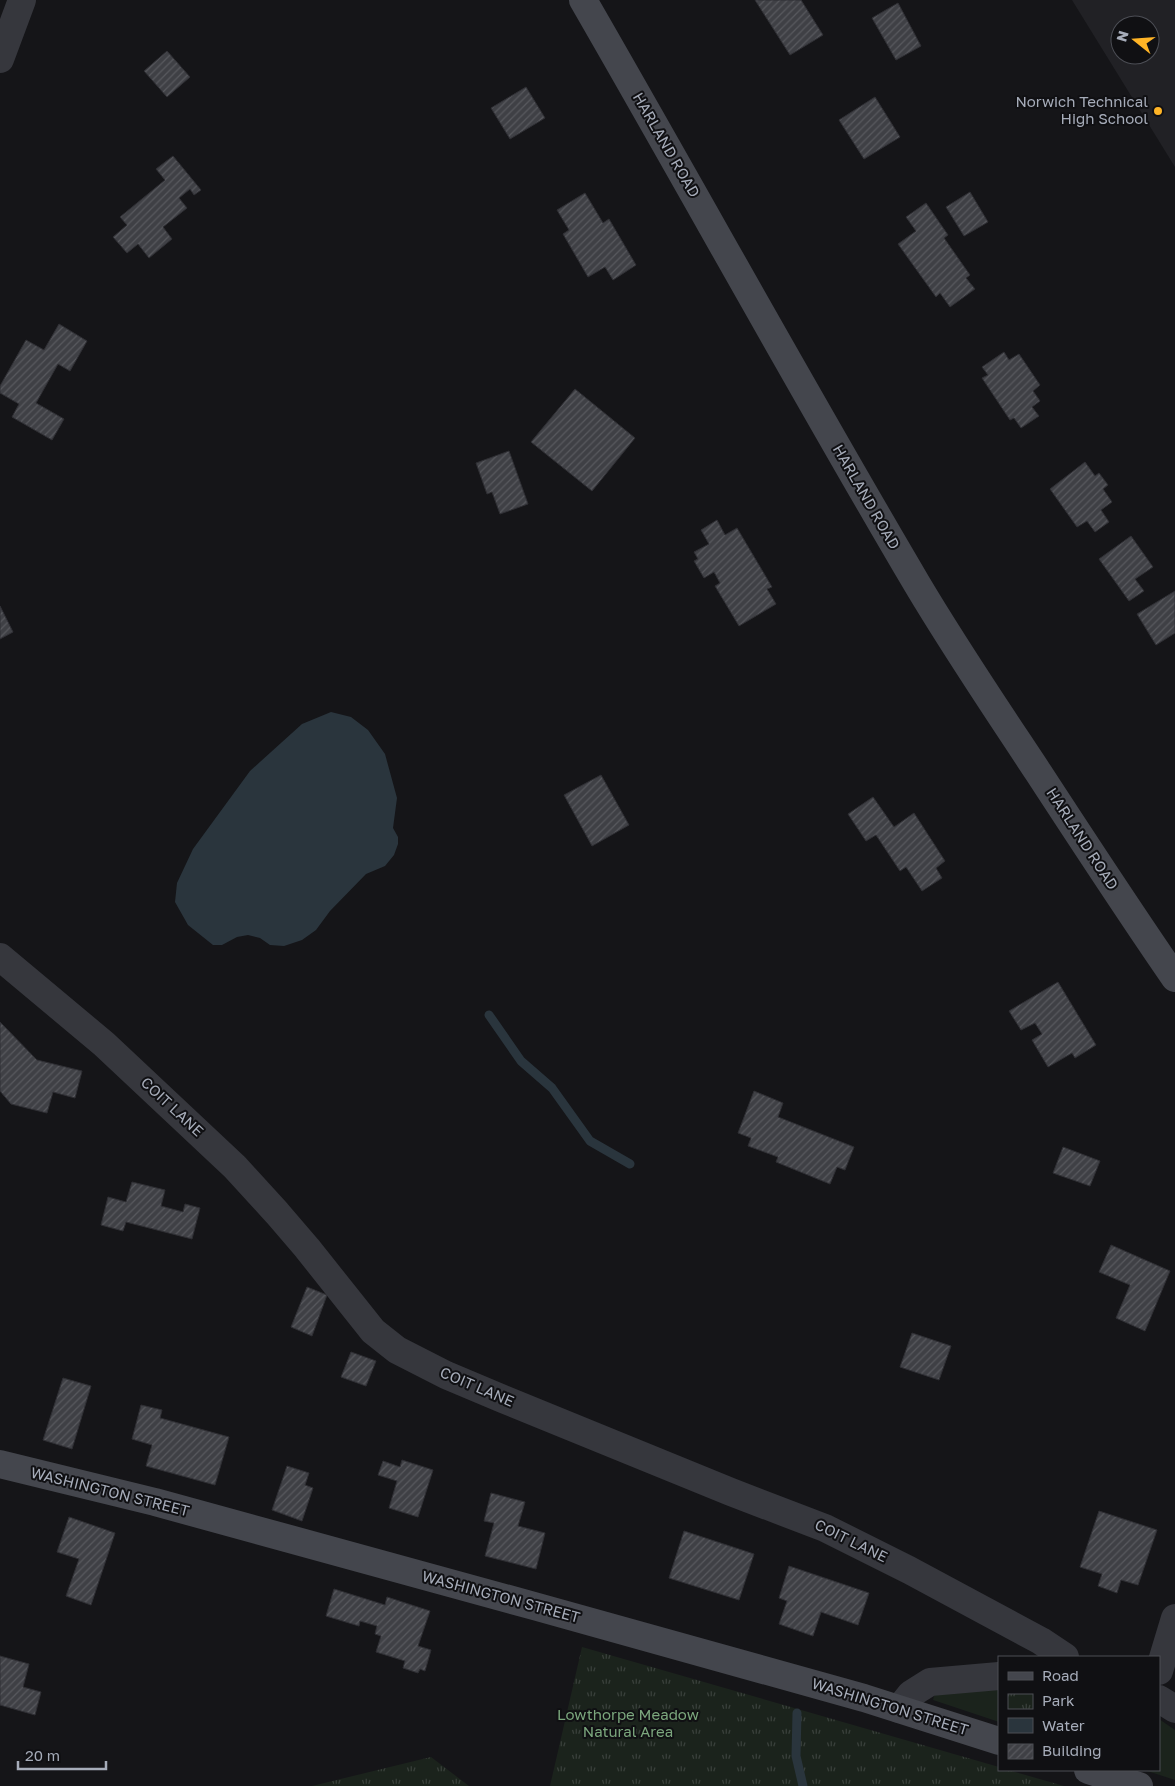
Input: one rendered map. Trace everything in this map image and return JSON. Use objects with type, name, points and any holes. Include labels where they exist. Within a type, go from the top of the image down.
[{"type":"main road","name":"HARLAND ROAD","points":[[583,0],[686,178],[847,466],[917,584],[1175,978]]},
{"type":"main road","name":"WASHINGTON STREET","points":[[0,1464],[155,1502],[543,1608],[898,1709],[998,1741]]},
{"type":"main road","points":[[1091,1771],[1139,1786]]},
{"type":"street","points":[[0,59],[22,0]]},
{"type":"street","name":"COIT LANE","points":[[0,957],[104,1044],[235,1167],[277,1212],[373,1331],[397,1350],[429,1367],[502,1399],[824,1528],[909,1570],[1041,1640],[1063,1656]]},
{"type":"street","points":[[1160,1668],[1175,1618]]},
{"type":"street","points":[[898,1709],[911,1694],[930,1682],[998,1676]]},
{"type":"street","points":[[1160,1701],[1175,1710]]},
{"type":"shaded area","name":"Norwich Technical High School","points":[[1072,0],[1175,0],[1175,167],[1112,65],[1160,65],[1160,15],[1110,15],[1110,62]]},
{"type":"green space","name":"Lowthorpe Meadow Natural Area","points":[[582,1647],[998,1767],[998,1771],[1012,1771],[1064,1786],[550,1786]]},
{"type":"green space","points":[[998,1686],[998,1722],[933,1700],[935,1692]]},
{"type":"green space","points":[[1160,1720],[1175,1730],[1175,1780],[1147,1771],[1160,1771]]},
{"type":"green space","points":[[431,1757],[469,1786],[312,1786]]},
{"type":"water","points":[[331,712],[351,717],[368,730],[385,754],[397,798],[393,828],[398,837],[398,844],[394,855],[385,866],[366,874],[330,911],[316,930],[302,940],[284,946],[270,945],[260,938],[248,935],[237,937],[222,945],[213,945],[188,925],[175,902],[177,883],[193,849],[250,771],[302,724]]},
{"type":"building","points":[[755,0],[801,0],[823,35],[790,55]]},
{"type":"building","points":[[898,3],[921,46],[896,60],[872,18]]},
{"type":"building","points":[[167,51],[190,77],[167,97],[144,71]]},
{"type":"building","points":[[526,87],[545,118],[510,139],[491,108]]},
{"type":"building","points":[[875,97],[900,137],[864,159],[839,120]]},
{"type":"building","points":[[173,156],[201,190],[194,195],[190,189],[179,198],[187,208],[163,227],[172,239],[149,258],[138,244],[127,253],[113,237],[127,225],[120,217],[165,180],[156,169]]},
{"type":"building","points":[[970,192],[988,222],[964,236],[946,207]]},
{"type":"building","points":[[585,193],[603,223],[609,219],[636,265],[613,280],[605,267],[588,277],[563,234],[569,230],[557,210]]},
{"type":"building","points":[[926,203],[948,235],[944,238],[970,275],[966,278],[975,289],[950,307],[940,293],[936,297],[898,244],[916,231],[906,217]]},
{"type":"building","points":[[59,324],[87,341],[70,371],[58,364],[36,403],[64,419],[52,440],[12,417],[19,404],[0,393],[0,386],[26,340],[44,350]]},
{"type":"building","points":[[1004,352],[1009,360],[1019,354],[1040,385],[1033,391],[1040,401],[1032,407],[1039,416],[1021,428],[1014,418],[1010,420],[982,378],[988,375],[982,367]]},
{"type":"building","points":[[575,389],[635,438],[592,491],[531,442]]},
{"type":"building","points":[[509,451],[528,504],[500,514],[492,492],[487,494],[476,463]]},
{"type":"building","points":[[1085,462],[1095,476],[1099,473],[1108,485],[1103,489],[1112,502],[1101,510],[1109,522],[1095,532],[1087,521],[1077,527],[1050,489]]},
{"type":"building","points":[[717,520],[725,535],[737,528],[772,587],[767,589],[776,604],[739,626],[715,586],[720,583],[714,572],[704,578],[694,561],[698,559],[694,552],[709,544],[701,530]]},
{"type":"building","points":[[1131,536],[1153,567],[1135,579],[1144,591],[1129,601],[1099,559]]},
{"type":"building","points":[[1175,591],[1175,633],[1156,645],[1137,614]]},
{"type":"building","points":[[0,606],[13,632],[0,639]]},
{"type":"building","points":[[601,775],[629,825],[592,846],[564,795]]},
{"type":"building","points":[[873,797],[894,827],[914,813],[945,861],[936,868],[942,878],[922,891],[906,867],[900,871],[876,835],[866,841],[848,814]]},
{"type":"building","points":[[1058,982],[1096,1045],[1075,1058],[1072,1053],[1048,1067],[1032,1040],[1042,1034],[1035,1023],[1021,1030],[1009,1011]]},
{"type":"building","points":[[0,1022],[37,1060],[82,1071],[75,1098],[53,1092],[47,1113],[11,1104],[0,1091]]},
{"type":"building","points":[[754,1091],[783,1103],[778,1117],[854,1147],[845,1170],[837,1167],[830,1184],[776,1162],[778,1157],[748,1146],[751,1138],[738,1133]]},
{"type":"building","points":[[1063,1147],[1100,1161],[1090,1186],[1053,1173]]},
{"type":"building","points":[[132,1182],[165,1190],[161,1206],[183,1212],[185,1204],[200,1208],[192,1239],[126,1222],[123,1231],[101,1225],[108,1197],[126,1202]]},
{"type":"building","points":[[1111,1245],[1170,1271],[1145,1331],[1116,1318],[1130,1285],[1099,1272]]},
{"type":"building","points":[[307,1287],[327,1295],[312,1336],[291,1327]]},
{"type":"building","points":[[912,1333],[951,1346],[939,1380],[900,1367]]},
{"type":"building","points":[[351,1352],[376,1361],[366,1386],[341,1377]]},
{"type":"building","points":[[63,1378],[91,1386],[72,1449],[43,1440]]},
{"type":"building","points":[[141,1405],[162,1410],[160,1418],[229,1437],[215,1485],[146,1466],[152,1445],[132,1439]]},
{"type":"building","points":[[402,1460],[433,1470],[418,1517],[389,1508],[397,1481],[378,1475],[383,1461],[400,1467]]},
{"type":"building","points":[[287,1466],[309,1473],[305,1485],[313,1488],[302,1521],[272,1510]]},
{"type":"building","points":[[491,1493],[525,1502],[518,1526],[545,1533],[536,1569],[485,1556],[494,1523],[484,1521]]},
{"type":"building","points":[[1099,1511],[1157,1530],[1138,1585],[1121,1580],[1117,1593],[1098,1586],[1102,1574],[1080,1567]]},
{"type":"building","points":[[69,1517],[115,1533],[91,1605],[66,1596],[79,1559],[57,1552]]},
{"type":"building","points":[[684,1531],[754,1554],[739,1600],[669,1578]]},
{"type":"building","points":[[789,1566],[869,1593],[858,1625],[821,1612],[813,1636],[779,1624],[787,1601],[779,1598]]},
{"type":"building","points":[[334,1589],[385,1605],[387,1597],[430,1611],[418,1646],[431,1650],[425,1671],[420,1669],[418,1673],[403,1668],[405,1661],[376,1652],[381,1636],[375,1634],[377,1626],[360,1621],[359,1626],[326,1616]]},
{"type":"building","points":[[0,1656],[29,1664],[23,1687],[41,1692],[35,1715],[0,1705]]},
{"type":"waterway","points":[[489,1015],[521,1061],[552,1088],[590,1141],[630,1164]]},
{"type":"waterway","points":[[797,1713],[796,1756],[803,1786]]},
{"type":"place","name":"Norwich Technical High School","points":[[1158,111]]}]
